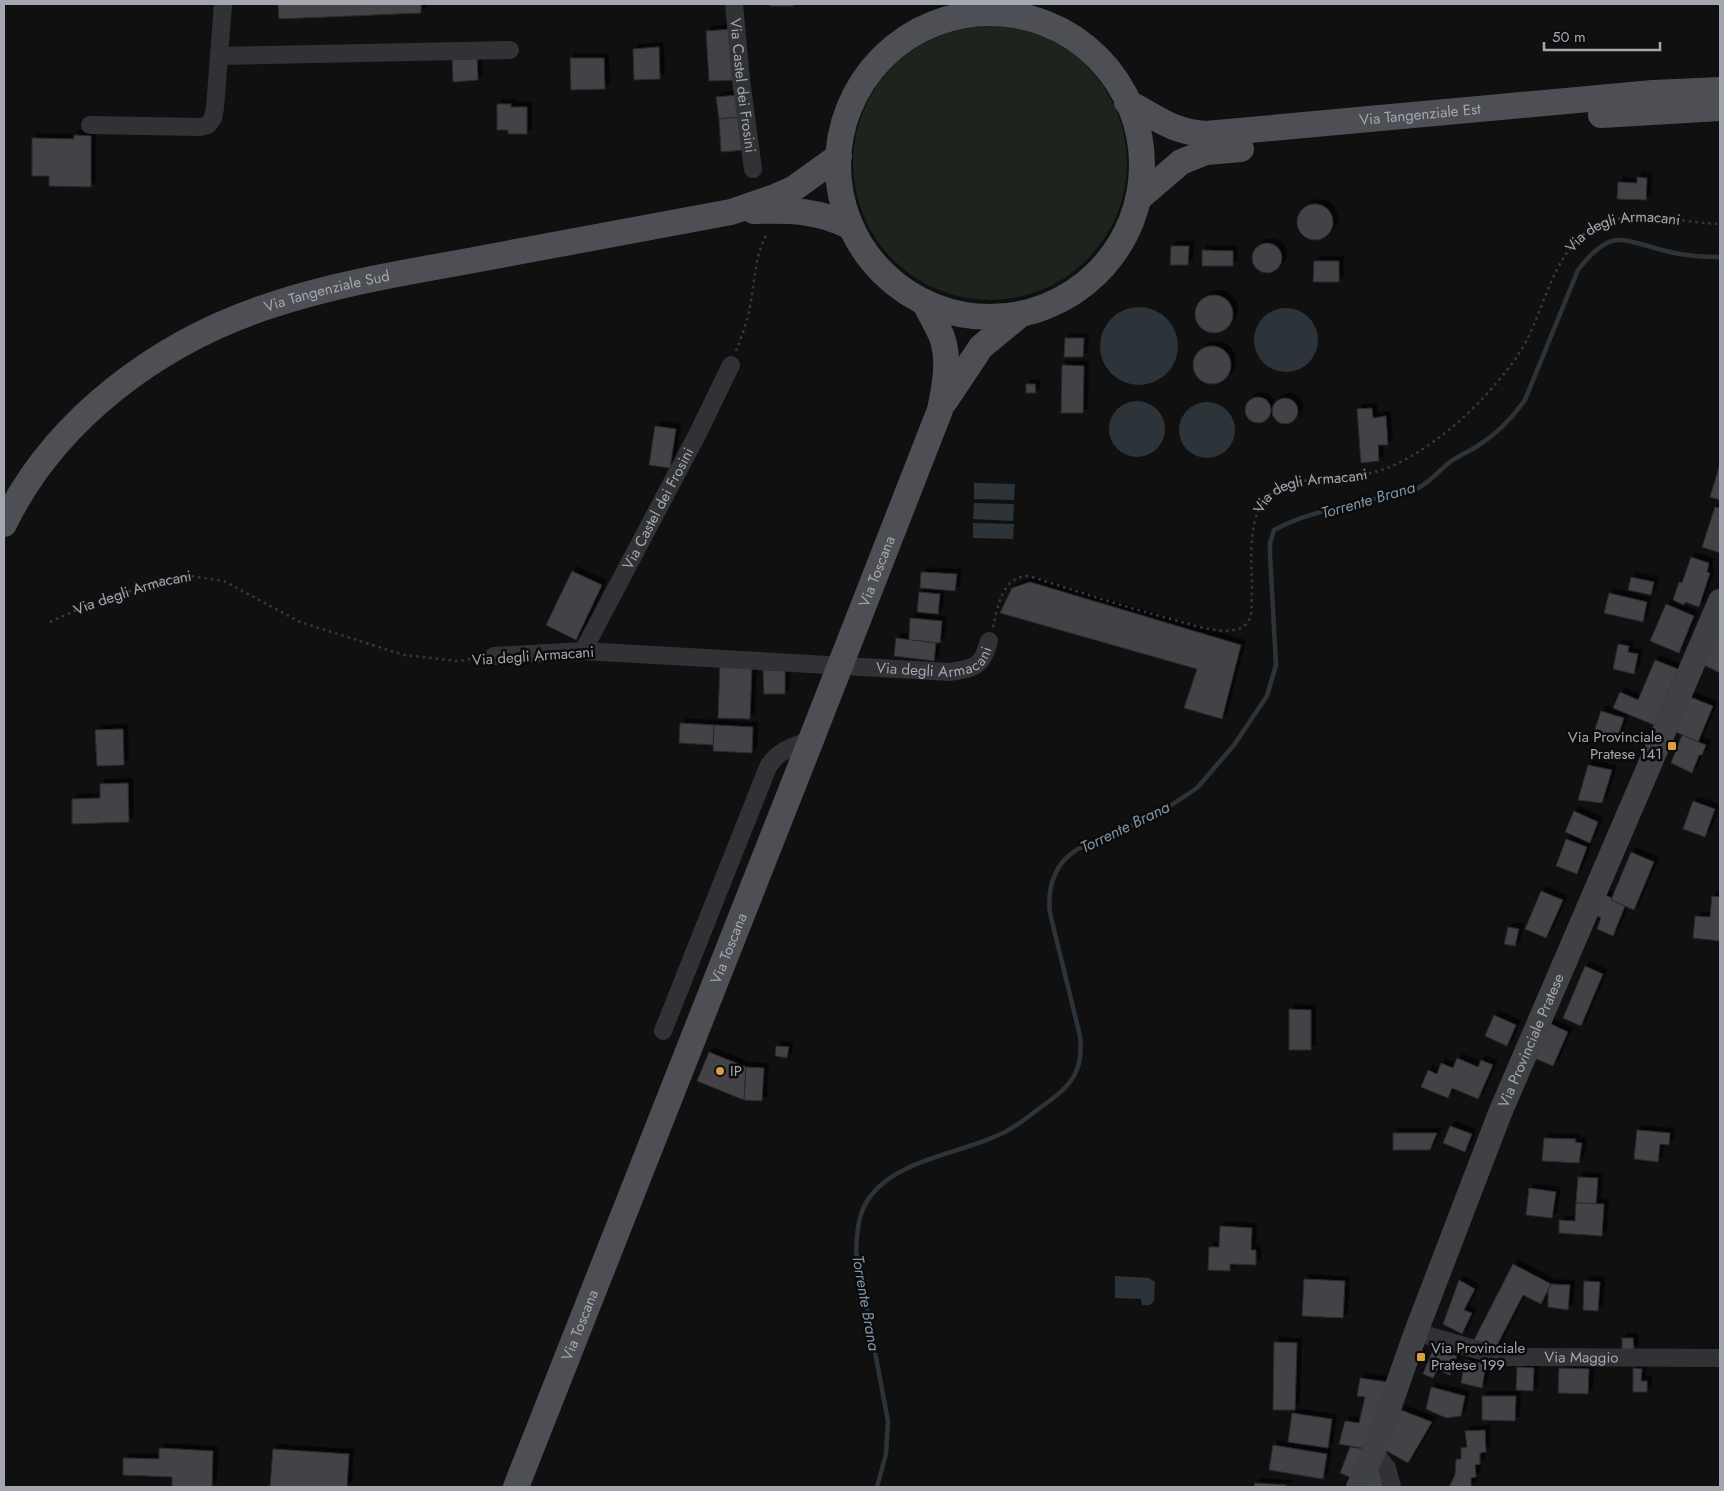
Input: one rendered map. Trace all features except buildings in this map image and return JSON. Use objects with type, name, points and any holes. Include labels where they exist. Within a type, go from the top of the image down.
[{"type":"main road","points":[[970,9],[987,13],[1023,11],[1068,35],[1092,53],[1112,76],[1127,102],[1136,125],[1140,149],[1141,174],[1138,199],[1126,232],[1113,254],[1096,274],[1069,295],[1053,303],[1021,314],[987,317],[955,313],[924,302],[906,292],[874,263],[862,246],[851,227],[841,192],[838,174],[841,139],[850,106],[858,90],[878,62],[890,50],[918,31],[970,9]]},
{"type":"main road","name":"Via Tangenziale Est","points":[[1127,102],[1175,129],[1206,134],[1644,94],[1720,90]]},
{"type":"main road","name":"Via Tangenziale Est","points":[[1138,199],[1172,167],[1188,158],[1206,152],[1600,115],[1720,108]]},
{"type":"main road","name":"Via Tangenziale Sud","points":[[4,524],[31,478],[82,418],[114,390],[160,358],[197,336],[234,319],[269,306],[340,287],[731,212],[776,197],[793,189],[839,156]]},
{"type":"main road","name":"Via Tangenziale Sud","points":[[731,212],[775,210],[810,212],[834,218],[851,227]]},
{"type":"main road","name":"Via Toscana","points":[[924,302],[941,336],[944,347],[946,372],[940,410]]},
{"type":"main road","name":"Via Toscana","points":[[516,1487],[940,410],[981,347],[1021,314]]},
{"type":"street","points":[[90,125],[200,127],[208,124],[213,118],[215,108],[222,4]]},
{"type":"street","name":"Via Castel dei Frosini","points":[[734,4],[741,80],[753,169]]},
{"type":"street","points":[[219,56],[510,50]]},
{"type":"street","name":"Via Castel dei Frosini","points":[[583,651],[697,435],[731,365]]},
{"type":"street","name":"Via Provinciale Pratese","points":[[1358,1487],[1374,1452],[1416,1332],[1500,1113],[1720,601]]},
{"type":"street","name":"Via degli Armacani","points":[[494,656],[583,651],[950,672],[963,670],[981,662],[989,641]]},
{"type":"street","points":[[663,1031],[768,766],[778,754],[786,749],[811,740]]},
{"type":"street","name":"Via Maggio","points":[[1416,1332],[1502,1357],[1720,1358]]},
{"type":"street","points":[[1374,1452],[1387,1468],[1392,1487]]},
{"type":"path","name":"Via degli Armacani","points":[[989,641],[1005,589],[1012,580],[1021,576],[1029,576],[1154,615],[1204,628],[1229,631],[1243,627],[1248,622],[1251,612],[1252,550],[1255,520],[1258,508],[1272,492],[1290,483],[1362,475],[1380,471],[1414,454],[1454,426],[1492,389],[1517,357],[1534,327],[1550,284],[1567,251],[1579,238],[1592,229],[1605,222],[1650,217],[1720,224]]},
{"type":"path","points":[[731,365],[742,338],[762,244],[767,232],[772,230]]},
{"type":"path","name":"Via degli Armacani","points":[[50,622],[88,605],[142,587],[161,581],[190,576],[224,581],[300,622],[404,655],[458,660],[494,656]]},
{"type":"shaded area","points":[[990,26],[1017,29],[1042,36],[1066,49],[1087,66],[1104,87],[1117,111],[1124,136],[1127,163],[1124,190],[1117,215],[1104,239],[1087,260],[1066,277],[1042,290],[1017,297],[990,300],[963,297],[938,290],[914,277],[893,260],[876,239],[863,215],[856,190],[853,163],[856,136],[863,111],[876,87],[893,66],[914,49],[938,36],[963,29]]},
{"type":"shaded area","points":[[1139,307],[1154,310],[1167,318],[1175,331],[1178,346],[1175,361],[1167,374],[1154,382],[1139,385],[1124,382],[1111,374],[1103,361],[1100,346],[1103,331],[1111,318],[1124,310]]},
{"type":"shaded area","points":[[1280,308],[1292,308],[1309,317],[1316,328],[1318,340],[1316,352],[1309,363],[1292,372],[1280,372],[1268,367],[1259,358],[1254,346],[1254,334],[1259,322],[1268,313]]},
{"type":"shaded area","points":[[1137,401],[1152,406],[1160,414],[1165,429],[1160,444],[1152,452],[1137,457],[1122,452],[1114,444],[1109,429],[1114,414],[1122,406]]},
{"type":"shaded area","points":[[1207,402],[1222,407],[1230,415],[1235,430],[1230,445],[1222,453],[1207,458],[1192,453],[1184,445],[1179,430],[1184,415],[1192,407]]},
{"type":"shaded area","points":[[974,483],[1015,484],[1014,500],[974,499]]},
{"type":"shaded area","points":[[974,503],[1014,504],[1013,521],[973,519]]},
{"type":"shaded area","points":[[973,523],[1014,524],[1013,539],[973,538]]},
{"type":"shaded area","points":[[1115,1276],[1149,1278],[1155,1282],[1154,1301],[1150,1305],[1142,1305],[1141,1299],[1115,1298]]},
{"type":"waterway","name":"Torrente Brana","points":[[877,1487],[886,1454],[888,1421],[856,1252],[861,1214],[872,1194],[900,1172],[934,1157],[987,1140],[1008,1131],[1060,1093],[1073,1078],[1080,1060],[1080,1036],[1050,913],[1049,903],[1054,876],[1070,854],[1078,849],[1158,814],[1197,788],[1234,745],[1267,696],[1276,665],[1270,554],[1270,543],[1274,530],[1316,513],[1414,490],[1429,481],[1450,462],[1497,432],[1525,400],[1578,270],[1600,247],[1619,240],[1670,252],[1720,257]]},
{"type":"place","name":"Via Provinciale Pratese 141","points":[[1672,746]]},
{"type":"place","name":"IP","points":[[720,1071]]},
{"type":"place","name":"Via Provinciale Pratese 199","points":[[1421,1357]]}]
